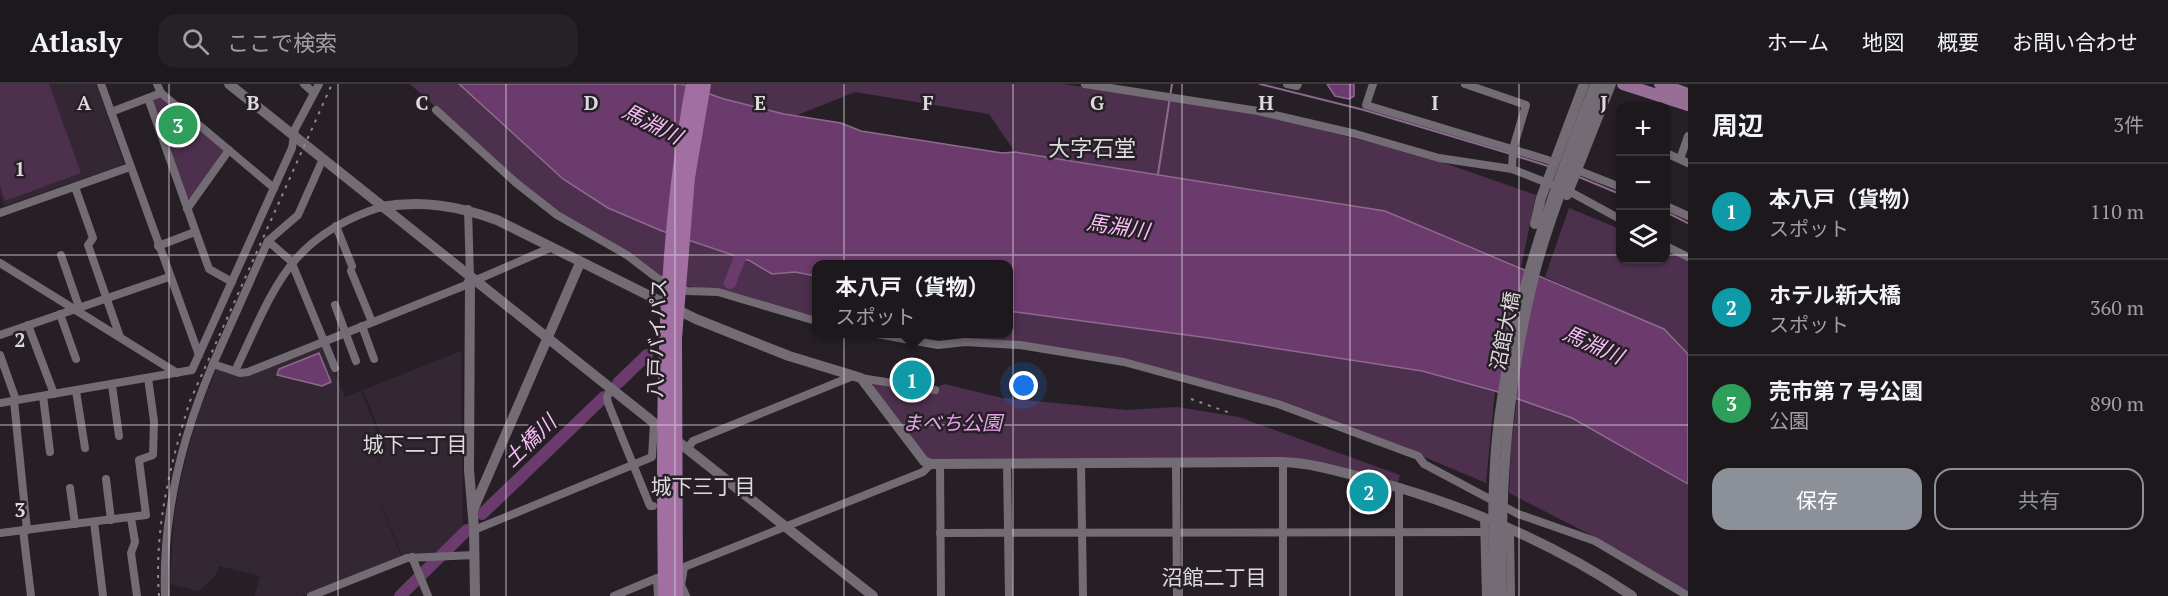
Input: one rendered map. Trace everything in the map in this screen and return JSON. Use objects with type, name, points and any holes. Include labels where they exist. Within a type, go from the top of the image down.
[{"type":"highway","name":"八戸バイパス","points":[[671,312],[674,204],[693,84]]},
{"type":"highway","name":"八戸バイパス","points":[[675,596],[676,449],[662,421],[671,312],[688,177],[704,84]]},
{"type":"highway","name":"八戸バイパス","points":[[665,596],[676,449]]},
{"type":"main road","points":[[1623,84],[1688,105]]},
{"type":"main road","points":[[1660,84],[1688,94]]},
{"type":"street","points":[[100,84],[198,360],[212,367],[248,372],[466,285],[472,280],[550,248]]},
{"type":"street","points":[[157,84],[161,93],[274,188]]},
{"type":"street","points":[[229,84],[611,389],[662,421],[652,457],[474,530]]},
{"type":"street","points":[[304,84],[314,93]]},
{"type":"street","points":[[0,403],[192,370],[292,148],[295,129],[319,84]]},
{"type":"street","points":[[1085,84],[1258,111],[1356,134],[1439,158],[1512,169],[1577,194],[1616,217]]},
{"type":"street","points":[[1287,84],[1297,86],[1298,84]]},
{"type":"street","points":[[1373,84],[1366,105],[1548,160]]},
{"type":"street","points":[[1465,84],[1526,105],[1513,150],[1512,169]]},
{"type":"street","points":[[1526,280],[1541,198],[1584,84]]},
{"type":"street","name":"沼館大橋","points":[[1494,596],[1497,437],[1515,326],[1549,201],[1595,84]]},
{"type":"street","name":"沼館大橋","points":[[1502,596],[1503,458],[1516,361],[1528,304],[1556,204],[1603,84]]},
{"type":"street","points":[[1528,304],[1611,84]]},
{"type":"street","points":[[111,112],[161,93]]},
{"type":"street","points":[[148,98],[211,272],[232,282]]},
{"type":"street","points":[[436,110],[515,182],[557,215],[627,255],[657,278],[687,291],[718,292],[812,320]]},
{"type":"street","points":[[1670,155],[1684,161],[1688,135]]},
{"type":"street","points":[[187,209],[229,150]]},
{"type":"street","points":[[165,596],[166,536],[175,476],[190,421],[268,242],[298,216],[322,160]]},
{"type":"street","points":[[1,210],[130,168]]},
{"type":"street","points":[[1582,172],[1616,185]]},
{"type":"street","points":[[75,187],[93,238],[88,245],[120,337]]},
{"type":"street","points":[[235,371],[291,261],[312,241],[336,226],[381,207],[418,203],[468,209],[497,220],[696,319],[789,356],[857,377],[935,390]]},
{"type":"street","points":[[1670,208],[1688,216]]},
{"type":"street","points":[[468,209],[472,280],[469,470],[474,530],[475,596]]},
{"type":"street","points":[[336,226],[372,322]]},
{"type":"street","points":[[158,246],[195,232]]},
{"type":"street","points":[[268,242],[291,261],[335,368]]},
{"type":"street","points":[[1670,248],[1688,257]]},
{"type":"street","points":[[61,255],[77,308]]},
{"type":"street","points":[[472,511],[580,262]]},
{"type":"street","points":[[0,263],[77,308],[177,373]]},
{"type":"street","points":[[0,335],[169,277]]},
{"type":"street","points":[[334,305],[356,361]]},
{"type":"street","points":[[60,314],[76,359]]},
{"type":"street","points":[[28,325],[54,394]]},
{"type":"street","points":[[362,326],[374,359]]},
{"type":"street","points":[[927,339],[996,343],[1090,356],[1155,370],[1278,404],[1418,456],[1424,464],[1479,495],[1518,514],[1595,541],[1688,596]]},
{"type":"street","points":[[0,355],[15,400],[31,596]]},
{"type":"street","points":[[857,377],[676,449],[786,527],[873,596]]},
{"type":"street","points":[[857,377],[924,461],[935,464],[1283,462],[1329,469],[1399,487],[1484,518],[1584,564],[1632,596]]},
{"type":"street","points":[[0,533],[146,515],[139,460],[153,455],[154,422],[148,378]]},
{"type":"street","points":[[112,385],[119,436]]},
{"type":"street","points":[[611,389],[607,397],[608,403],[650,506],[653,506]]},
{"type":"street","points":[[76,391],[85,448]]},
{"type":"street","points":[[43,396],[50,452]]},
{"type":"street","points":[[1283,462],[1283,596]]},
{"type":"street","points":[[1008,463],[1009,596]]},
{"type":"street","points":[[1081,463],[1083,596]]},
{"type":"street","points":[[1176,463],[1177,596]]},
{"type":"street","points":[[686,596],[681,585],[684,567],[923,472],[935,464]]},
{"type":"street","points":[[935,464],[940,534],[941,596]]},
{"type":"street","points":[[106,478],[111,520]]},
{"type":"street","points":[[1399,487],[1399,596]]},
{"type":"street","points":[[70,488],[75,524]]},
{"type":"street","points":[[131,518],[135,542],[131,553],[137,596]]},
{"type":"street","points":[[1484,518],[1486,596]]},
{"type":"street","points":[[94,522],[103,596]]},
{"type":"street","points":[[1510,529],[1511,596]]},
{"type":"street","points":[[940,534],[1485,532]]},
{"type":"street","points":[[311,596],[412,557],[475,555]]},
{"type":"street","points":[[412,557],[428,596]]},
{"type":"street","points":[[614,596],[657,578],[658,596]]},
{"type":"street","points":[[1614,584],[1614,596]]},
{"type":"street","points":[[335,586],[335,596]]},
{"type":"shaded area","points":[[0,84],[96,84],[124,163],[121,166],[4,206],[0,195]]},
{"type":"shaded area","points":[[323,344],[345,397],[361,390],[384,449],[376,454],[385,477],[377,454],[385,451],[386,447],[363,390],[461,351],[463,527],[438,554],[402,555],[372,482],[401,556],[302,596],[255,596],[260,576],[219,566],[216,575],[199,591],[170,584],[174,515],[182,474],[198,413],[217,368],[237,375]]},
{"type":"green space","points":[[0,84],[49,84],[81,173],[5,201],[0,186]]},
{"type":"green space","points":[[410,84],[459,84],[563,179],[608,208],[662,231],[741,258],[772,274],[795,271],[812,275],[812,318],[688,286],[658,274],[559,213],[517,180]]},
{"type":"green space","points":[[681,84],[1064,84],[1254,113],[1424,156],[1536,195],[1521,267],[1385,211],[1015,152],[989,114],[855,92],[795,116],[723,99]]},
{"type":"green space","points":[[154,98],[162,98],[224,151],[190,199],[187,198],[152,102]]},
{"type":"green space","points":[[1569,208],[1616,227],[1616,264],[1670,264],[1670,251],[1688,260],[1688,354],[1663,329],[1545,277]]},
{"type":"green space","points":[[1013,312],[1209,338],[1422,371],[1495,391],[1486,483],[1377,437],[1155,367],[955,338],[1013,338]]},
{"type":"green space","name":"まべち公園","points":[[874,382],[934,388],[945,384],[1002,398],[1127,410],[1177,407],[1239,417],[1400,475],[1398,482],[1291,457],[933,460],[927,457],[871,386]]},
{"type":"green space","points":[[1517,398],[1572,418],[1688,484],[1688,592],[1591,535],[1509,493],[1511,446]]},
{"type":"water","name":"馬淵川","points":[[459,84],[681,84],[724,99],[784,114],[841,123],[861,131],[1002,153],[1015,152],[1385,211],[1664,329],[1688,354],[1688,484],[1572,418],[1495,391],[1422,371],[1209,338],[1013,312],[1013,260],[812,260],[812,275],[795,272],[772,274],[750,261],[662,231],[608,208],[563,179]]},
{"type":"water","points":[[1327,84],[1354,84],[1354,96],[1349,99],[1335,96]]},
{"type":"water","points":[[319,353],[331,382],[322,386],[277,375],[279,369]]},
{"type":"waterway","points":[[1158,174],[1172,84]]},
{"type":"waterway","points":[[1260,84],[1364,110],[1511,154]]},
{"type":"waterway","points":[[1516,156],[1548,166]]},
{"type":"waterway","points":[[1579,177],[1616,192]]},
{"type":"waterway","points":[[1670,214],[1688,223]]},
{"type":"waterway","name":"土橋川","points":[[730,283],[746,242]]},
{"type":"waterway","name":"土橋川","points":[[618,383],[647,355]]},
{"type":"waterway","name":"土橋川","points":[[482,514],[604,397]]},
{"type":"waterway","name":"土橋川","points":[[400,596],[467,530]]},
{"type":"railway","points":[[159,596],[161,522],[170,473],[190,401],[332,84]]},
{"type":"railway","points":[[1191,399],[1230,413]]},
{"type":"place","name":"売市第７号公園","points":[[178,125]]},
{"type":"place","name":"本八戸（貨物）","points":[[912,380]]},
{"type":"place","name":"ホテル新大橋","points":[[1369,492]]},
{"type":"district","name":"大字石堂","points":[[1092,148]]},
{"type":"district","name":"城下二丁目","points":[[415,445]]},
{"type":"district","name":"城下三丁目","points":[[703,487]]},
{"type":"district","name":"沼館二丁目","points":[[1214,578]]}]
